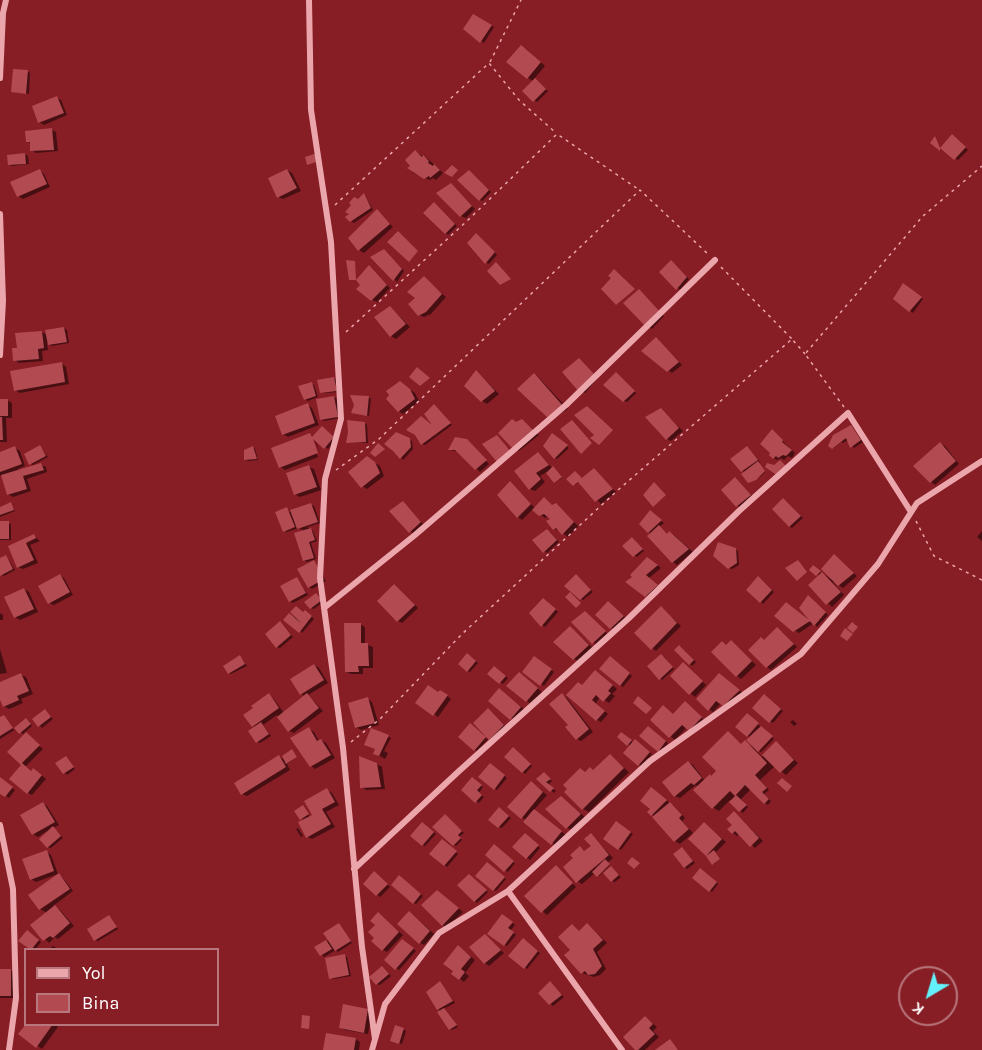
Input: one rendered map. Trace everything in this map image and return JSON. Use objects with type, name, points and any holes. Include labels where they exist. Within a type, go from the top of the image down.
[{"type":"street","points":[[0,78],[3,13],[6,0]]},
{"type":"street","points":[[309,0],[311,110],[331,242],[341,419],[325,479],[320,578],[343,748],[362,947],[375,1039]]},
{"type":"street","points":[[0,214],[3,301],[0,355]]},
{"type":"street","points":[[324,608],[415,535],[566,405],[715,260]]},
{"type":"street","points":[[354,869],[629,618],[739,511],[848,413],[911,512]]},
{"type":"street","points":[[372,1050],[385,1004],[439,933],[508,891],[650,761],[801,654],[878,564],[917,503],[982,461]]},
{"type":"street","points":[[0,825],[13,889],[16,998],[9,1050]]},
{"type":"street","points":[[508,891],[622,1050]]},
{"type":"path","points":[[327,212],[489,63],[521,0]]},
{"type":"path","points":[[489,63],[519,100],[557,134],[640,190],[715,260],[792,339],[848,413]]},
{"type":"path","points":[[336,340],[467,221],[557,134]]},
{"type":"path","points":[[805,354],[922,216],[982,166]]},
{"type":"path","points":[[325,479],[379,439],[640,190]]},
{"type":"path","points":[[343,748],[380,719],[462,634],[618,490],[792,339]]},
{"type":"path","points":[[911,512],[934,556],[982,580]]},
{"type":"building","points":[[473,14],[492,25],[480,43],[463,29]]},
{"type":"building","points":[[521,45],[541,62],[527,79],[506,62]]},
{"type":"building","points":[[13,69],[28,70],[26,94],[11,92]]},
{"type":"building","points":[[535,78],[546,89],[533,102],[522,91]]},
{"type":"building","points":[[57,96],[64,113],[38,123],[32,106]]},
{"type":"building","points":[[52,128],[54,150],[30,151],[30,142],[26,142],[25,131]]},
{"type":"building","points":[[952,134],[966,147],[954,160],[940,148]]},
{"type":"building","points":[[935,136],[940,148],[940,151],[930,143]]},
{"type":"building","points":[[415,150],[429,161],[428,163],[433,166],[434,164],[440,170],[430,178],[429,176],[424,179],[407,168],[410,166],[405,160]]},
{"type":"building","points":[[25,153],[26,164],[8,165],[7,155]]},
{"type":"building","points":[[317,153],[319,161],[307,165],[305,157]]},
{"type":"building","points":[[452,165],[458,170],[452,177],[444,173]]},
{"type":"building","points":[[40,169],[47,184],[17,197],[10,182]]},
{"type":"building","points":[[287,169],[297,188],[277,198],[268,178]]},
{"type":"building","points":[[469,170],[489,190],[479,201],[457,180]]},
{"type":"building","points":[[451,183],[472,206],[460,217],[436,193]]},
{"type":"building","points":[[364,193],[371,208],[350,222],[345,217],[349,214],[345,212],[351,205],[349,203],[354,197],[358,199]]},
{"type":"building","points":[[434,202],[455,224],[445,234],[423,213]]},
{"type":"building","points":[[377,209],[390,224],[358,251],[348,238]]},
{"type":"building","points":[[398,231],[418,251],[409,262],[387,242]]},
{"type":"building","points":[[476,233],[495,252],[485,264],[467,243]]},
{"type":"building","points":[[384,249],[402,269],[393,281],[370,257]]},
{"type":"building","points":[[346,260],[355,261],[356,280],[349,280]]},
{"type":"building","points":[[671,260],[687,277],[676,290],[659,272]]},
{"type":"building","points":[[496,262],[511,279],[500,285],[487,271]]},
{"type":"building","points":[[369,265],[387,285],[371,301],[356,289],[360,285],[356,280]]},
{"type":"building","points":[[614,269],[635,289],[616,305],[601,289],[611,278],[608,276]]},
{"type":"building","points":[[424,276],[442,294],[426,312],[418,316],[408,304],[415,298],[407,292]]},
{"type":"building","points":[[903,283],[922,297],[909,312],[893,299]]},
{"type":"building","points":[[639,289],[661,313],[646,327],[623,303]]},
{"type":"building","points":[[390,306],[406,324],[390,337],[374,317]]},
{"type":"building","points":[[64,327],[67,342],[48,345],[45,330]]},
{"type":"building","points":[[42,331],[44,348],[38,349],[39,359],[13,361],[12,348],[17,348],[15,333]]},
{"type":"building","points":[[656,337],[679,362],[667,372],[641,351]]},
{"type":"building","points":[[579,358],[594,374],[579,392],[562,372]]},
{"type":"building","points":[[62,362],[65,382],[14,391],[10,371]]},
{"type":"building","points":[[417,367],[430,378],[420,386],[409,377]]},
{"type":"building","points":[[476,370],[495,391],[481,402],[464,386]]},
{"type":"building","points":[[616,372],[635,391],[623,402],[603,385]]},
{"type":"building","points":[[534,373],[564,407],[547,417],[517,389]]},
{"type":"building","points":[[334,377],[337,391],[320,393],[317,380]]},
{"type":"building","points":[[400,381],[410,389],[415,399],[398,412],[386,399],[389,395],[386,391]]},
{"type":"building","points":[[312,382],[316,396],[304,400],[298,386]]},
{"type":"building","points":[[350,395],[369,396],[367,416],[351,413],[354,405]]},
{"type":"building","points":[[334,396],[338,417],[320,420],[316,399]]},
{"type":"building","points":[[0,399],[8,399],[8,416],[0,416]]},
{"type":"building","points":[[308,403],[315,423],[282,435],[275,416]]},
{"type":"building","points":[[434,404],[451,423],[421,445],[415,435],[406,430],[421,416],[432,425],[424,414]]},
{"type":"building","points":[[587,406],[613,430],[599,445],[590,438],[594,435],[574,415]]},
{"type":"building","points":[[661,408],[679,428],[666,440],[645,417]]},
{"type":"building","points":[[0,417],[2,417],[3,440],[0,440]]},
{"type":"building","points":[[512,419],[516,422],[522,419],[535,432],[514,450],[498,433]]},
{"type":"building","points":[[347,420],[365,422],[366,442],[346,443]]},
{"type":"building","points":[[572,420],[592,443],[581,454],[560,429]]},
{"type":"building","points":[[851,425],[861,440],[850,448],[846,438],[832,449],[828,446],[833,435]]},
{"type":"building","points":[[322,426],[334,437],[324,449],[313,439],[318,453],[279,468],[271,448],[310,433],[312,437]]},
{"type":"building","points":[[772,429],[792,450],[786,456],[778,458],[776,456],[773,459],[760,444]]},
{"type":"building","points":[[396,432],[410,438],[411,447],[400,459],[384,444]]},
{"type":"building","points":[[552,433],[568,445],[554,459],[543,446]]},
{"type":"building","points":[[497,435],[511,452],[497,462],[482,444]]},
{"type":"building","points":[[455,437],[467,439],[487,460],[475,470],[455,450],[448,450]]},
{"type":"building","points":[[940,442],[956,461],[930,483],[913,466]]},
{"type":"building","points":[[378,443],[385,449],[375,457],[370,453]]},
{"type":"building","points":[[40,445],[46,456],[29,465],[24,454]]},
{"type":"building","points":[[15,446],[22,464],[0,472],[0,452]]},
{"type":"building","points":[[253,446],[257,459],[244,460],[244,450]]},
{"type":"building","points":[[747,446],[758,460],[741,472],[730,459]]},
{"type":"building","points":[[538,452],[549,465],[536,473],[541,479],[529,490],[514,471]]},
{"type":"building","points":[[367,456],[375,462],[380,473],[361,488],[348,472]]},
{"type":"building","points":[[780,460],[787,467],[778,476],[765,467],[767,463],[774,465]]},
{"type":"building","points":[[758,461],[765,471],[756,480],[748,483],[741,474]]},
{"type":"building","points":[[41,463],[44,470],[23,476],[27,489],[7,495],[1,475]]},
{"type":"building","points":[[309,465],[317,487],[294,495],[286,473]]},
{"type":"building","points":[[553,466],[562,477],[554,483],[546,473]]},
{"type":"building","points":[[594,468],[613,489],[595,502],[578,482],[573,486],[566,479],[575,471],[582,478]]},
{"type":"building","points":[[735,477],[751,495],[736,507],[721,490]]},
{"type":"building","points":[[510,481],[531,504],[517,518],[497,495]]},
{"type":"building","points":[[654,482],[666,495],[653,507],[643,495]]},
{"type":"building","points":[[544,497],[552,505],[556,503],[574,522],[562,535],[556,528],[553,530],[546,521],[550,519],[544,514],[539,516],[532,510]]},
{"type":"building","points":[[783,498],[801,516],[789,527],[772,509]]},
{"type":"building","points":[[403,501],[421,522],[409,533],[389,511]]},
{"type":"building","points":[[11,502],[14,510],[0,515],[0,507]]},
{"type":"building","points":[[311,503],[318,522],[297,529],[290,510]]},
{"type":"building","points":[[287,507],[295,527],[283,532],[275,512]]},
{"type":"building","points":[[650,510],[662,520],[648,533],[639,524]]},
{"type":"building","points":[[0,521],[9,521],[9,539],[0,539]]},
{"type":"building","points":[[659,525],[667,534],[669,531],[689,549],[672,563],[647,536]]},
{"type":"building","points":[[311,528],[315,540],[309,542],[314,558],[303,561],[294,533]]},
{"type":"building","points":[[547,529],[557,540],[543,553],[532,540]]},
{"type":"building","points":[[34,534],[36,538],[26,543],[34,560],[17,568],[8,546]]},
{"type":"building","points":[[632,537],[643,549],[633,557],[622,546]]},
{"type":"building","points":[[718,542],[736,548],[737,563],[728,569],[713,556]]},
{"type":"building","points":[[834,554],[854,573],[838,586],[821,569]]},
{"type":"building","points":[[6,555],[13,569],[0,576],[0,558]]},
{"type":"building","points":[[647,557],[658,565],[646,575],[658,585],[645,597],[625,582],[632,577],[630,575]]},
{"type":"building","points":[[314,560],[324,579],[308,588],[297,569]]},
{"type":"building","points":[[798,560],[807,572],[797,581],[785,568]]},
{"type":"building","points":[[813,565],[821,571],[816,576],[809,570]]},
{"type":"building","points":[[822,572],[841,592],[826,605],[808,585]]},
{"type":"building","points":[[60,574],[70,592],[48,604],[38,586]]},
{"type":"building","points":[[576,574],[591,590],[580,600],[564,586]]},
{"type":"building","points":[[758,576],[772,590],[760,603],[746,590]]},
{"type":"building","points":[[297,577],[306,593],[289,602],[280,586]]},
{"type":"building","points":[[394,584],[415,605],[397,622],[377,601]]},
{"type":"building","points":[[24,588],[34,609],[14,618],[4,597]]},
{"type":"building","points":[[570,592],[581,603],[576,608],[565,597]]},
{"type":"building","points":[[316,593],[322,600],[310,609],[304,602]]},
{"type":"building","points":[[808,595],[826,612],[814,626],[810,621],[793,632],[774,616],[786,602],[809,620],[799,608]]},
{"type":"building","points":[[543,598],[556,609],[541,627],[529,613]]},
{"type":"building","points":[[608,601],[624,616],[610,629],[595,615]]},
{"type":"building","points":[[296,606],[312,616],[299,633],[283,620],[289,613],[302,624],[290,612]]},
{"type":"building","points":[[661,606],[677,623],[651,650],[634,633]]},
{"type":"building","points":[[585,611],[606,631],[592,644],[571,622]]},
{"type":"building","points":[[280,621],[291,635],[276,648],[265,634]]},
{"type":"building","points":[[852,622],[858,627],[853,633],[847,628]]},
{"type":"building","points":[[344,623],[361,623],[361,643],[368,643],[369,666],[358,666],[359,672],[345,672]]},
{"type":"building","points":[[570,626],[589,645],[573,660],[553,642]]},
{"type":"building","points":[[777,627],[794,644],[766,668],[748,650],[761,637],[764,640]]},
{"type":"building","points":[[845,628],[853,634],[847,641],[840,636]]},
{"type":"building","points":[[731,640],[752,661],[736,677],[711,652],[722,641],[726,645]]},
{"type":"building","points":[[679,645],[694,660],[689,665],[674,650]]},
{"type":"building","points":[[467,653],[476,661],[467,672],[458,664]]},
{"type":"building","points":[[661,654],[673,667],[659,680],[647,666]]},
{"type":"building","points":[[240,655],[245,664],[228,674],[223,666]]},
{"type":"building","points":[[534,656],[552,669],[540,686],[522,672]]},
{"type":"building","points":[[610,656],[630,673],[620,686],[599,669]]},
{"type":"building","points":[[683,662],[703,681],[689,695],[670,676]]},
{"type":"building","points":[[314,664],[324,680],[300,695],[290,679]]},
{"type":"building","points":[[494,666],[506,676],[499,684],[487,674]]},
{"type":"building","points":[[595,670],[613,685],[608,691],[611,693],[603,702],[596,695],[592,700],[605,711],[596,721],[566,695],[578,682],[582,685]]},
{"type":"building","points":[[519,672],[538,688],[526,702],[506,686]]},
{"type":"building","points":[[21,673],[29,691],[17,696],[19,700],[3,707],[0,700],[0,682]]},
{"type":"building","points":[[719,673],[740,690],[723,706],[716,701],[708,711],[696,699]]},
{"type":"building","points":[[428,685],[448,695],[433,716],[415,703]]},
{"type":"building","points":[[499,688],[521,707],[510,720],[488,701]]},
{"type":"building","points":[[269,693],[279,708],[252,727],[243,715]]},
{"type":"building","points":[[307,693],[319,708],[288,732],[277,717]]},
{"type":"building","points":[[562,693],[589,729],[576,740],[565,727],[568,725],[549,704]]},
{"type":"building","points":[[764,694],[781,709],[769,723],[752,708]]},
{"type":"building","points":[[638,696],[652,708],[646,714],[633,703]]},
{"type":"building","points":[[368,697],[375,723],[355,728],[348,703]]},
{"type":"building","points":[[685,701],[702,717],[689,731],[682,725],[669,738],[650,720],[663,705],[673,714]]},
{"type":"building","points":[[488,708],[504,725],[489,740],[473,723]]},
{"type":"building","points":[[45,709],[51,717],[38,727],[32,719]]},
{"type":"building","points":[[747,713],[759,723],[747,737],[735,727]]},
{"type":"building","points":[[4,715],[13,728],[0,736],[0,717]]},
{"type":"building","points":[[26,718],[31,724],[19,734],[14,728]]},
{"type":"building","points":[[261,722],[269,734],[256,743],[248,731]]},
{"type":"building","points":[[470,723],[486,737],[474,751],[458,737]]},
{"type":"building","points":[[648,726],[666,741],[658,752],[639,736]]},
{"type":"building","points":[[761,726],[773,736],[758,752],[746,740]]},
{"type":"building","points":[[309,727],[317,741],[321,739],[331,755],[310,767],[290,738]]},
{"type":"building","points":[[371,728],[389,735],[379,756],[373,754],[375,749],[364,745]]},
{"type":"building","points":[[728,731],[741,744],[745,740],[767,763],[755,775],[767,788],[762,792],[769,799],[764,804],[745,785],[735,796],[730,791],[712,809],[693,790],[716,771],[702,757]]},
{"type":"building","points":[[26,732],[40,745],[22,763],[31,771],[33,768],[42,775],[27,794],[9,779],[21,765],[7,752]]},
{"type":"building","points":[[621,732],[632,740],[627,746],[617,737]]},
{"type":"building","points":[[635,739],[650,752],[638,766],[623,753]]},
{"type":"building","points":[[776,741],[794,760],[780,773],[762,755]]},
{"type":"building","points":[[513,747],[531,764],[522,773],[504,757]]},
{"type":"building","points":[[292,749],[297,757],[286,764],[282,756]]},
{"type":"building","points":[[610,754],[624,768],[582,810],[564,792],[567,789],[563,785],[580,768],[585,772],[590,767],[593,770]]},
{"type":"building","points":[[279,755],[286,767],[241,795],[234,783]]},
{"type":"building","points":[[66,756],[74,767],[63,774],[55,763]]},
{"type":"building","points":[[359,756],[377,763],[381,787],[360,788]]},
{"type":"building","points":[[688,761],[702,778],[694,785],[691,783],[674,797],[662,782]]},
{"type":"building","points":[[490,763],[505,775],[494,790],[478,777]]},
{"type":"building","points":[[544,772],[551,779],[546,782],[554,788],[550,792],[536,779]]},
{"type":"building","points":[[0,777],[13,787],[5,797],[0,794]]},
{"type":"building","points":[[472,777],[482,785],[477,790],[482,795],[475,803],[461,790]]},
{"type":"building","points":[[782,778],[792,786],[787,792],[777,783]]},
{"type":"building","points":[[531,781],[543,792],[521,819],[507,807]]},
{"type":"building","points":[[651,787],[667,800],[651,816],[647,812],[650,809],[640,801]]},
{"type":"building","points":[[327,788],[335,802],[322,809],[331,824],[306,838],[298,822],[312,815],[304,801]]},
{"type":"building","points":[[736,795],[747,805],[739,812],[729,802]]},
{"type":"building","points":[[561,796],[581,814],[566,829],[545,809]]},
{"type":"building","points":[[43,802],[55,822],[32,835],[20,815]]},
{"type":"building","points":[[670,802],[682,815],[679,818],[689,829],[674,842],[652,817]]},
{"type":"building","points":[[303,805],[309,814],[300,820],[294,811]]},
{"type":"building","points":[[499,807],[509,816],[498,828],[488,820]]},
{"type":"building","points":[[534,809],[562,831],[551,845],[523,822]]},
{"type":"building","points":[[734,811],[759,838],[750,847],[735,831],[732,834],[727,829],[732,825],[726,819]]},
{"type":"building","points":[[445,814],[462,831],[458,835],[461,838],[453,846],[432,827]]},
{"type":"building","points":[[616,821],[631,832],[618,850],[603,839]]},
{"type":"building","points":[[422,822],[434,832],[422,846],[410,836]]},
{"type":"building","points":[[704,822],[722,839],[706,856],[688,839]]},
{"type":"building","points":[[53,826],[61,836],[47,848],[39,839]]},
{"type":"building","points":[[525,833],[539,845],[526,859],[512,847]]},
{"type":"building","points":[[591,833],[609,855],[576,883],[563,867],[573,858],[570,855],[580,846],[584,851],[591,846],[584,839]]},
{"type":"building","points":[[442,839],[457,851],[444,866],[429,854]]},
{"type":"building","points":[[494,844],[514,861],[504,872],[485,855]]},
{"type":"building","points":[[682,847],[693,861],[684,868],[673,854]]},
{"type":"building","points":[[47,850],[54,871],[30,880],[22,859]]},
{"type":"building","points":[[714,850],[720,859],[712,865],[706,856]]},
{"type":"building","points":[[632,857],[640,863],[634,869],[627,863]]},
{"type":"building","points":[[605,859],[610,864],[597,877],[592,872]]},
{"type":"building","points":[[487,862],[505,877],[493,891],[475,876]]},
{"type":"building","points":[[556,865],[573,883],[541,913],[524,896]]},
{"type":"building","points":[[611,866],[619,875],[611,882],[603,873]]},
{"type":"building","points":[[700,868],[717,882],[709,892],[692,878]]},
{"type":"building","points":[[374,871],[388,884],[376,896],[363,884]]},
{"type":"building","points":[[59,873],[70,889],[39,910],[28,895]]},
{"type":"building","points":[[469,874],[487,890],[474,902],[457,885]]},
{"type":"building","points":[[399,875],[421,894],[413,904],[391,885]]},
{"type":"building","points":[[437,890],[459,908],[442,926],[421,905]]},
{"type":"building","points":[[55,905],[70,923],[53,938],[50,936],[43,941],[30,925]]},
{"type":"building","points":[[409,911],[430,931],[419,944],[397,924]]},
{"type":"building","points":[[378,912],[399,932],[382,951],[371,941],[374,938],[368,932],[375,925],[370,921]]},
{"type":"building","points":[[502,914],[513,922],[508,928],[514,932],[504,946],[487,934]]},
{"type":"building","points":[[109,915],[117,927],[94,941],[87,929]]},
{"type":"building","points":[[339,923],[351,941],[335,951],[323,933]]},
{"type":"building","points":[[587,923],[603,940],[593,949],[602,966],[595,974],[588,975],[585,971],[581,974],[564,955],[570,950],[558,937],[572,924],[579,931]]},
{"type":"building","points":[[27,930],[39,940],[33,948],[28,948],[18,941]]},
{"type":"building","points":[[485,934],[501,950],[484,964],[469,947]]},
{"type":"building","points":[[523,938],[538,951],[524,969],[508,956]]},
{"type":"building","points":[[402,939],[414,948],[395,970],[384,960]]},
{"type":"building","points":[[326,940],[332,949],[320,956],[314,947]]},
{"type":"building","points":[[458,945],[471,957],[461,969],[465,972],[459,980],[451,974],[453,971],[443,964]]},
{"type":"building","points":[[345,954],[349,975],[329,979],[325,958]]},
{"type":"building","points":[[382,966],[389,974],[376,985],[369,977]]},
{"type":"building","points":[[0,969],[11,969],[11,996],[0,996]]},
{"type":"building","points":[[440,981],[453,1001],[437,1010],[426,992]]},
{"type":"building","points":[[550,981],[562,995],[549,1005],[538,993]]},
{"type":"building","points":[[343,1004],[368,1009],[364,1033],[339,1028]]},
{"type":"building","points":[[444,1008],[457,1025],[449,1030],[437,1012]]},
{"type":"building","points":[[302,1015],[310,1016],[309,1029],[301,1028]]},
{"type":"building","points":[[645,1016],[653,1024],[649,1028],[655,1034],[638,1050],[635,1050],[623,1037]]},
{"type":"building","points":[[395,1025],[404,1028],[399,1044],[390,1041]]},
{"type":"building","points":[[24,1026],[52,1026],[36,1048],[18,1034]]},
{"type":"building","points":[[326,1033],[356,1038],[354,1050],[323,1050]]},
{"type":"building","points":[[670,1039],[678,1050],[655,1050]]}]
